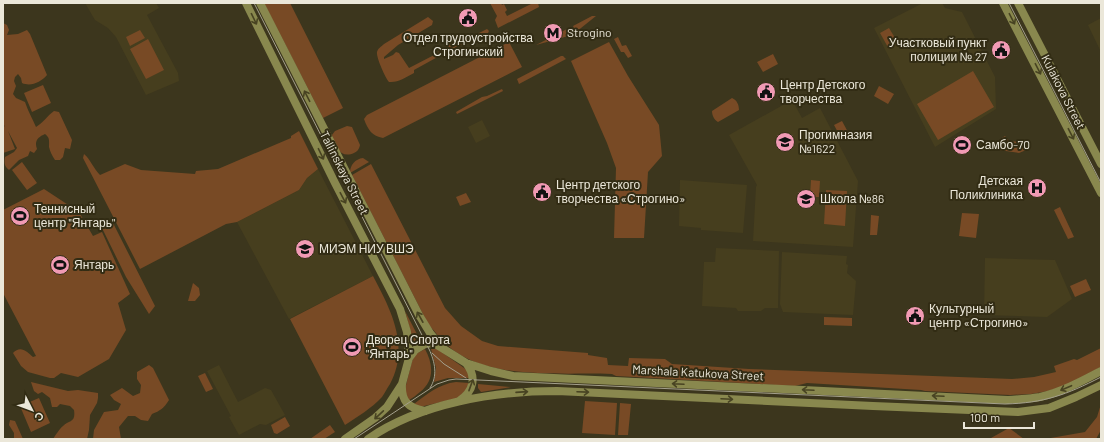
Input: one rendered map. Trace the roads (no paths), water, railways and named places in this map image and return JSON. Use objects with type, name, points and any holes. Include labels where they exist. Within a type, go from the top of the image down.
[{"type":"main road","name":"Tallinskaya Street","points":[[246,3],[400,309],[407,332],[409,358]]},
{"type":"main road","name":"Tallinskaya Street","points":[[260,3],[419,315],[430,333],[443,348]]},
{"type":"main road","name":"Kulakova Street","points":[[1004,3],[1101,193]]},
{"type":"main road","name":"Kulakova Street","points":[[1018,3],[1101,164]]},
{"type":"main road","name":"Marshala Katukova Street","points":[[409,358],[415,350],[427,344],[434,343],[466,363],[500,374],[528,377],[1008,400],[1053,394],[1101,371]]},
{"type":"main road","points":[[345,439],[381,413],[396,395],[402,384],[409,358]]},
{"type":"main road","points":[[456,403],[464,397],[473,382],[473,374],[466,363]]},
{"type":"main road","points":[[402,384],[402,391],[407,403],[415,409],[426,411]]},
{"type":"main road","name":"Marshala Katukova Street","points":[[368,439],[397,422],[426,411],[456,403],[524,391],[557,391],[1018,412],[1049,408],[1101,385]]},
{"type":"tram line","points":[[254,3],[429,349],[435,369],[434,379],[430,388]]},
{"type":"tram line","points":[[1009,3],[1101,183]]},
{"type":"tram line","points":[[432,353],[444,364],[466,378]]},
{"type":"tram line","points":[[354,439],[437,384],[456,379],[1005,404],[1032,402],[1054,397],[1077,389],[1101,377]]},
{"type":"place","name":"Отдел трудоустройства Строгинский","points":[[468,18]]},
{"type":"place","name":"Strogino","points":[[553,33]]},
{"type":"place","name":"Участковый пункт полиции № 27","points":[[1001,50]]},
{"type":"place","name":"Центр Детского творчества","points":[[766,92]]},
{"type":"place","name":"Прогимназия №1622","points":[[785,142]]},
{"type":"place","name":"Самбо-70","points":[[962,145]]},
{"type":"place","name":"Детская Поликлиника","points":[[1037,188]]},
{"type":"place","name":"Центр детского творчества «Строгино»","points":[[542,192]]},
{"type":"place","name":"Школа №86","points":[[806,199]]},
{"type":"place","name":"Теннисный центр \"Янтарь\"","points":[[20,216]]},
{"type":"place","name":"МИЭМ НИУ ВШЭ","points":[[305,249]]},
{"type":"place","name":"Янтарь","points":[[60,265]]},
{"type":"place","name":"Культурный центр «Строгино»","points":[[915,316]]},
{"type":"place","name":"Дворец Спорта \"Янтарь\"","points":[[352,347]]}]
